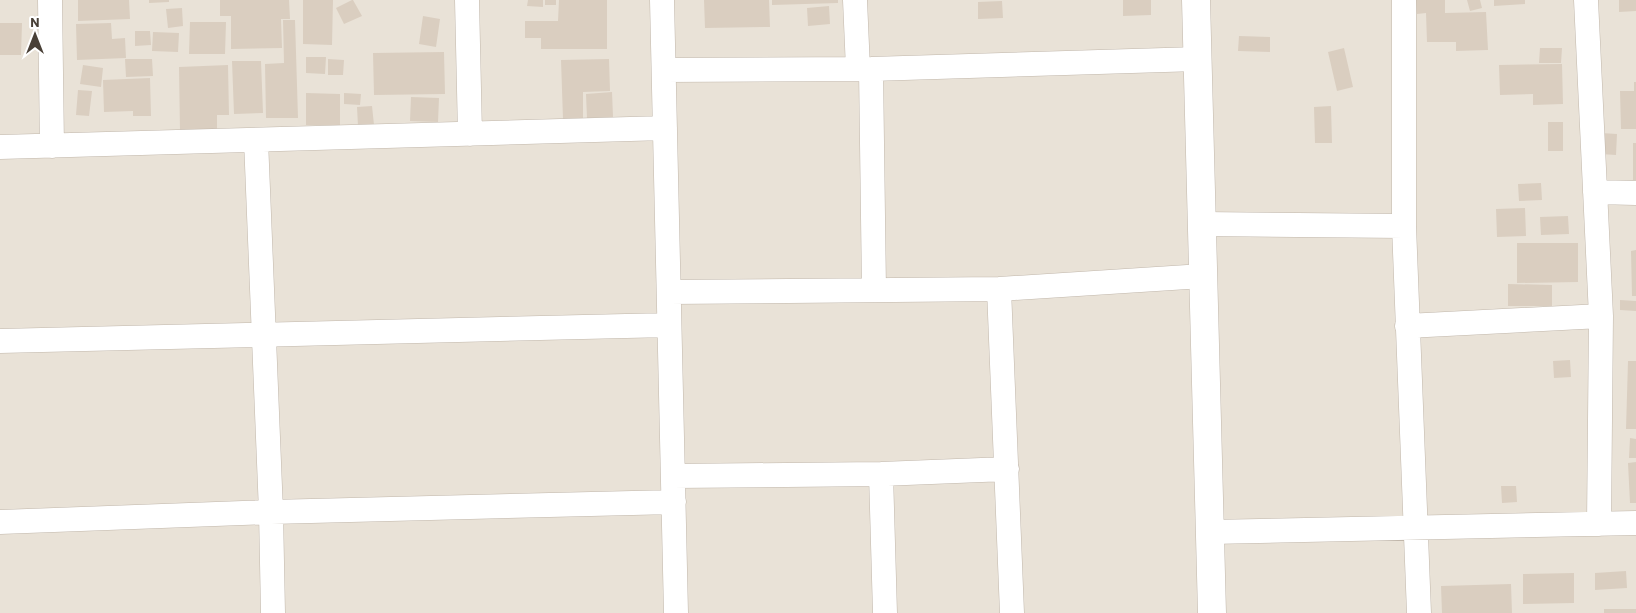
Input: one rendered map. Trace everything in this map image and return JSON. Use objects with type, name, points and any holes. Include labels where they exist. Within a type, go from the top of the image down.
[{"type":"street","points":[[50,0],[52,146]]},
{"type":"street","points":[[466,0],[470,134]]},
{"type":"street","points":[[662,0],[676,613]]},
{"type":"street","points":[[856,0],[865,69],[874,290]]},
{"type":"street","points":[[1196,0],[1212,613]]},
{"type":"street","points":[[1404,0],[1404,226],[1419,613]]},
{"type":"street","points":[[1586,0],[1601,316],[1599,524]]},
{"type":"street","points":[[664,70],[865,69],[1198,59]]},
{"type":"street","points":[[0,147],[665,128]]},
{"type":"street","points":[[256,140],[271,512],[273,613]]},
{"type":"street","points":[[1595,192],[1636,193]]},
{"type":"street","points":[[1202,224],[1404,226]]},
{"type":"street","points":[[668,292],[999,288],[1203,276]]},
{"type":"street","points":[[999,288],[1008,469],[1012,613]]},
{"type":"street","points":[[1407,326],[1601,316]]},
{"type":"street","points":[[0,341],[669,324]]},
{"type":"street","points":[[673,476],[881,474],[1008,469]]},
{"type":"street","points":[[881,474],[885,613]]},
{"type":"street","points":[[0,522],[271,512],[674,502]]},
{"type":"street","points":[[1210,532],[1636,523]]},
{"type":"shaded area","points":[[0,0],[1636,0],[1636,613],[0,613]]},
{"type":"building","points":[[78,0],[129,0],[130,19],[78,21]]},
{"type":"building","points":[[149,0],[169,0],[169,2],[149,3]]},
{"type":"building","points":[[220,0],[289,0],[290,19],[281,19],[282,48],[231,49],[231,16],[220,16]]},
{"type":"building","points":[[303,0],[333,0],[332,45],[303,44]]},
{"type":"building","points":[[352,0],[362,16],[344,24],[336,8]]},
{"type":"building","points":[[528,0],[543,0],[543,7],[527,6]]},
{"type":"building","points":[[545,0],[556,0],[556,5],[545,5]]},
{"type":"building","points":[[559,0],[607,0],[607,49],[541,49],[541,38],[525,38],[525,21],[558,21]]},
{"type":"building","points":[[704,0],[769,0],[770,27],[705,28]]},
{"type":"building","points":[[772,0],[838,0],[838,3],[772,5]]},
{"type":"building","points":[[1123,0],[1151,0],[1151,15],[1123,16]]},
{"type":"building","points":[[1416,0],[1445,0],[1445,13],[1486,12],[1488,50],[1456,51],[1456,42],[1427,42],[1426,13],[1417,14]]},
{"type":"building","points":[[1467,0],[1480,0],[1482,8],[1470,11]]},
{"type":"building","points":[[1494,0],[1525,0],[1525,4],[1494,6]]},
{"type":"building","points":[[1619,0],[1636,0],[1636,11],[1619,12]]},
{"type":"building","points":[[1002,1],[1003,18],[978,19],[978,2]]},
{"type":"building","points":[[829,6],[830,24],[808,26],[807,8]]},
{"type":"building","points":[[182,8],[183,26],[168,28],[166,9]]},
{"type":"building","points":[[423,16],[440,19],[436,47],[419,44]]},
{"type":"building","points":[[283,20],[295,20],[298,118],[266,118],[265,64],[284,63]]},
{"type":"building","points":[[190,22],[226,22],[225,54],[189,54]]},
{"type":"building","points":[[0,23],[22,23],[21,55],[0,55]]},
{"type":"building","points":[[111,23],[112,39],[125,38],[126,58],[77,60],[76,24]]},
{"type":"building","points":[[135,31],[150,31],[151,45],[135,46]]},
{"type":"building","points":[[153,32],[179,33],[178,52],[152,51]]},
{"type":"building","points":[[1239,36],[1270,37],[1270,52],[1238,51]]},
{"type":"building","points":[[1344,48],[1353,87],[1337,91],[1328,52]]},
{"type":"building","points":[[1540,48],[1562,48],[1561,63],[1539,63]]},
{"type":"building","points":[[444,52],[445,94],[374,95],[373,53]]},
{"type":"building","points":[[306,57],[326,57],[325,74],[306,73]]},
{"type":"building","points":[[125,59],[152,59],[153,76],[126,77]]},
{"type":"building","points":[[328,59],[344,60],[343,75],[328,75]]},
{"type":"building","points":[[609,59],[610,91],[583,92],[583,118],[563,119],[561,60]]},
{"type":"building","points":[[232,61],[261,61],[263,113],[234,114]]},
{"type":"building","points":[[1562,64],[1563,104],[1533,105],[1533,94],[1500,95],[1499,65]]},
{"type":"building","points":[[83,65],[103,68],[101,87],[80,84]]},
{"type":"building","points":[[228,65],[229,115],[217,115],[217,131],[180,131],[179,67]]},
{"type":"building","points":[[150,78],[151,116],[133,116],[133,111],[104,112],[103,80]]},
{"type":"building","points":[[1634,82],[1636,82],[1636,129],[1621,129],[1620,91],[1634,91]]},
{"type":"building","points":[[78,90],[92,91],[89,116],[76,115]]},
{"type":"building","points":[[612,92],[613,117],[587,118],[586,94]]},
{"type":"building","points":[[306,93],[340,94],[340,125],[306,125]]},
{"type":"building","points":[[344,93],[361,94],[360,105],[344,104]]},
{"type":"building","points":[[411,97],[439,98],[438,122],[410,121]]},
{"type":"building","points":[[372,106],[374,125],[358,126],[357,107]]},
{"type":"building","points":[[1331,106],[1332,143],[1315,143],[1314,107]]},
{"type":"building","points":[[1548,122],[1563,122],[1563,151],[1548,151]]},
{"type":"building","points":[[1601,133],[1617,134],[1616,155],[1600,154]]},
{"type":"building","points":[[1633,143],[1636,143],[1636,180],[1633,180]]},
{"type":"building","points":[[1541,183],[1542,200],[1519,201],[1518,184]]},
{"type":"building","points":[[1525,208],[1526,236],[1497,237],[1496,209]]},
{"type":"building","points":[[1568,216],[1569,234],[1541,235],[1540,217]]},
{"type":"building","points":[[1517,243],[1578,243],[1578,282],[1517,283]]},
{"type":"building","points":[[1636,250],[1636,296],[1632,296],[1631,251]]},
{"type":"building","points":[[1508,284],[1552,285],[1552,306],[1508,306]]},
{"type":"building","points":[[1620,300],[1636,301],[1636,311],[1620,310]]},
{"type":"building","points":[[1570,360],[1571,377],[1554,378],[1553,361]]},
{"type":"building","points":[[1628,361],[1636,361],[1636,429],[1626,429]]},
{"type":"building","points":[[1630,438],[1636,439],[1636,458],[1629,458]]},
{"type":"building","points":[[1636,462],[1636,503],[1630,503],[1628,463]]},
{"type":"building","points":[[1501,486],[1516,486],[1517,502],[1502,503]]},
{"type":"building","points":[[1626,571],[1627,588],[1595,590],[1595,573]]},
{"type":"building","points":[[1574,573],[1574,603],[1523,604],[1523,574]]},
{"type":"building","points":[[1511,584],[1512,613],[1442,613],[1441,586]]},
{"type":"building","points":[[1604,609],[1636,609],[1636,613],[1604,613]]}]
